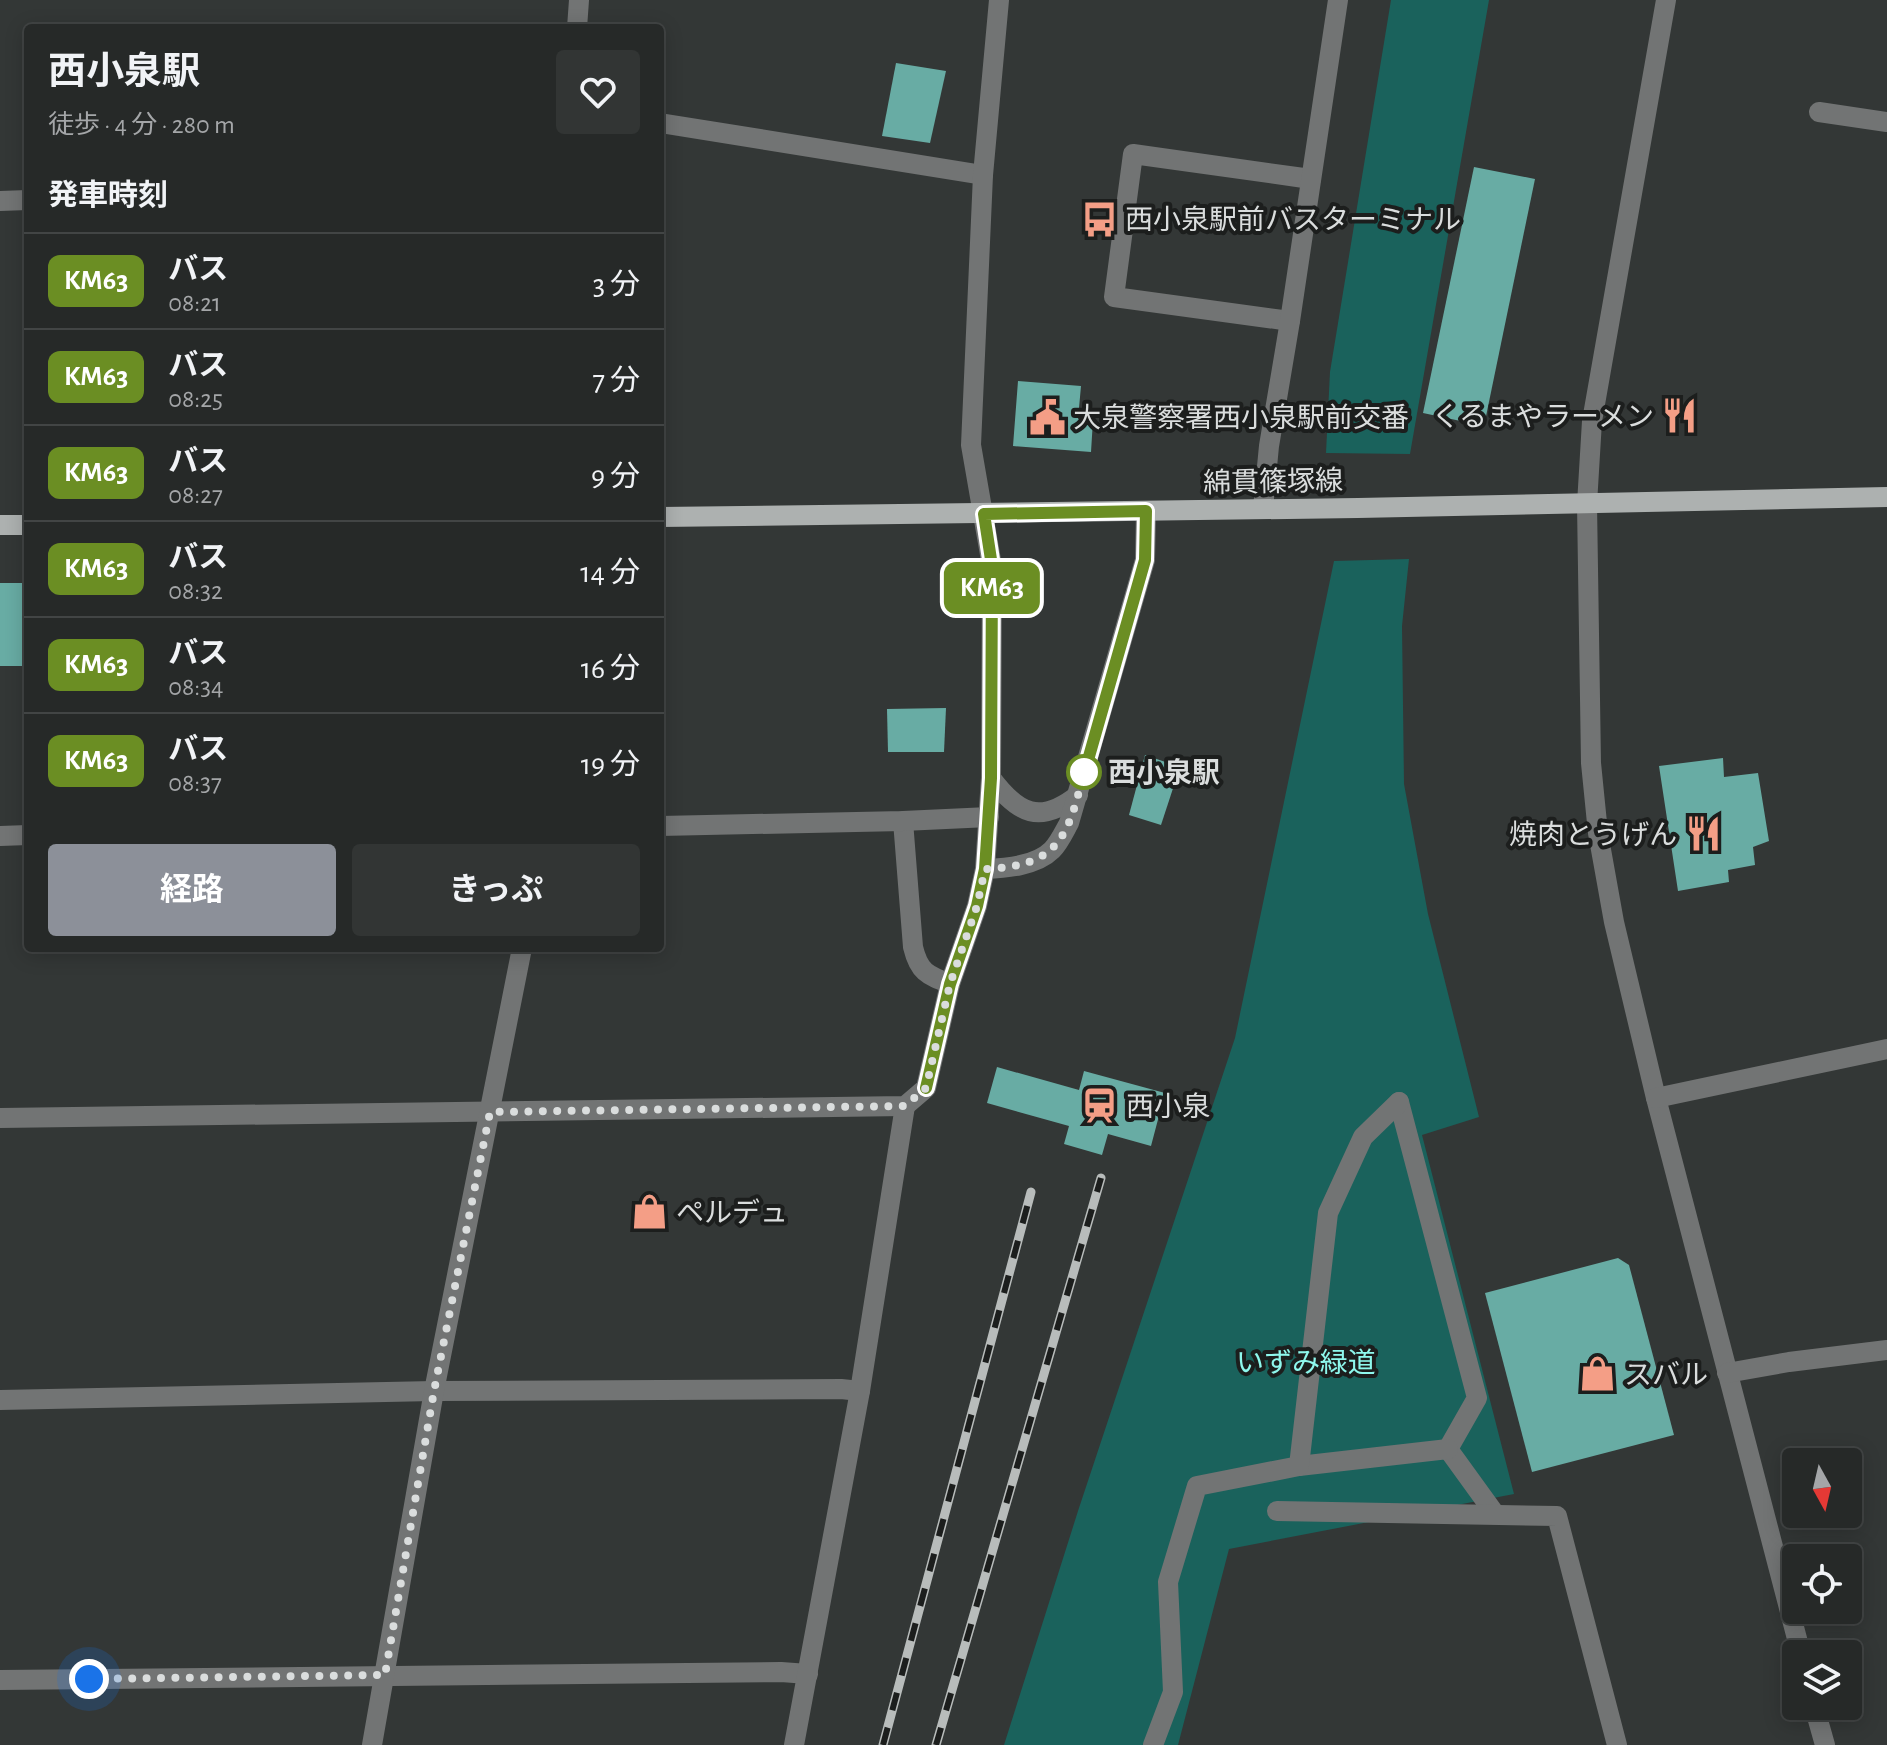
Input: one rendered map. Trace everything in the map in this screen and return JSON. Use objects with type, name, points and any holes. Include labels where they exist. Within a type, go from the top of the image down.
[{"type":"main road","name":"綿貫篠塚線","points":[[664,517],[1887,497]]},
{"type":"main road","points":[[0,525],[24,525]]},
{"type":"street","points":[[577,24],[579,0]]},
{"type":"street","points":[[0,1118],[905,1106],[926,1088],[950,984],[977,906],[985,869],[989,817],[992,566],[971,445],[983,175],[999,0]]},
{"type":"street","points":[[1263,508],[1269,446],[1338,0]]},
{"type":"street","points":[[1666,0],[1592,421],[1587,504],[1591,763],[1598,833],[1614,922],[1656,1098],[1797,1640]]},
{"type":"street","points":[[1819,112],[1887,122]]},
{"type":"street","points":[[664,124],[983,175]]},
{"type":"street","points":[[1290,321],[1114,297],[1133,154],[1311,179]]},
{"type":"street","points":[[0,201],[24,200]]},
{"type":"street","points":[[985,869],[1029,862],[1051,852],[1069,823],[1145,560],[1146,511]]},
{"type":"street","points":[[991,778],[1004,796],[1022,809],[1031,811],[1059,810],[1078,795]]},
{"type":"street","points":[[664,826],[989,817]]},
{"type":"street","points":[[903,821],[917,965],[929,976],[950,984]]},
{"type":"street","points":[[0,836],[24,835]]},
{"type":"street","points":[[372,1745],[434,1391],[521,952]]},
{"type":"street","points":[[1656,1098],[1887,1049]]},
{"type":"street","points":[[1299,1466],[1328,1213],[1363,1137],[1399,1102],[1477,1398],[1448,1449]]},
{"type":"street","points":[[794,1745],[860,1391],[905,1106]]},
{"type":"street","points":[[1727,1373],[1887,1350]]},
{"type":"street","points":[[0,1400],[434,1391],[860,1391]]},
{"type":"street","points":[[1153,1745],[1173,1692],[1168,1582],[1197,1486],[1299,1466],[1448,1449]]},
{"type":"street","points":[[1448,1449],[1495,1514]]},
{"type":"street","points":[[1277,1511],[1557,1516],[1617,1745]]},
{"type":"street","points":[[0,1680],[808,1674]]},
{"type":"street","points":[[1818,1720],[1825,1745]]},
{"type":"green space","points":[[1391,0],[1489,0],[1410,454],[1326,453],[1330,372]]},
{"type":"green space","name":"いずみ緑道","points":[[1409,559],[1402,626],[1404,784],[1428,914],[1479,1117],[1422,1135],[1514,1494],[1229,1549],[1178,1745],[1004,1745],[1235,1038],[1334,561]]},
{"type":"building","points":[[896,63],[946,71],[930,143],[882,136]]},
{"type":"building","points":[[1474,167],[1535,179],[1484,426],[1423,413]]},
{"type":"building","points":[[1018,381],[1081,386],[1078,419],[1093,420],[1091,452],[1013,446]]},
{"type":"building","points":[[0,583],[24,583],[24,666],[0,666]]},
{"type":"building","points":[[946,708],[944,752],[888,752],[887,709]]},
{"type":"building","points":[[1145,755],[1180,767],[1161,825],[1129,815]]},
{"type":"building","points":[[1723,758],[1724,777],[1758,773],[1769,841],[1753,847],[1755,865],[1728,870],[1729,882],[1678,891],[1659,766]]},
{"type":"building","points":[[997,1067],[1079,1090],[1084,1071],[1165,1093],[1151,1146],[1108,1134],[1102,1155],[1064,1144],[1069,1126],[987,1103]]},
{"type":"building","points":[[1618,1258],[1629,1265],[1674,1435],[1532,1472],[1485,1293]]},
{"type":"railway","points":[[936,1745],[1101,1178]]},
{"type":"railway","points":[[883,1745],[1031,1192]]},
{"type":"bus line","name":"KM63","points":[[926,1088],[950,984],[977,906],[985,869],[991,778],[992,566],[984,514],[1146,511],[1145,560],[1084,774]]},
{"type":"place","name":"西小泉駅前バスターミナル","points":[[1099,219]]},
{"type":"place","name":"くるまやラーメン","points":[[1680,416]]},
{"type":"place","name":"大泉警察署西小泉駅前交番","points":[[1047,417]]},
{"type":"place","name":"西小泉駅","points":[[1084,772]]},
{"type":"place","name":"焼肉とうげん","points":[[1703,834]]},
{"type":"place","name":"西小泉","points":[[1100,1106]]},
{"type":"place","name":"ペルデュ","points":[[650,1212]]},
{"type":"place","name":"スバル","points":[[1598,1374]]},
{"type":"route","points":[[89,1679],[385,1675],[434,1391],[490,1112],[905,1106],[926,1088],[950,984],[977,906],[985,869],[1029,862],[1051,852],[1069,823],[1084,772]]}]
